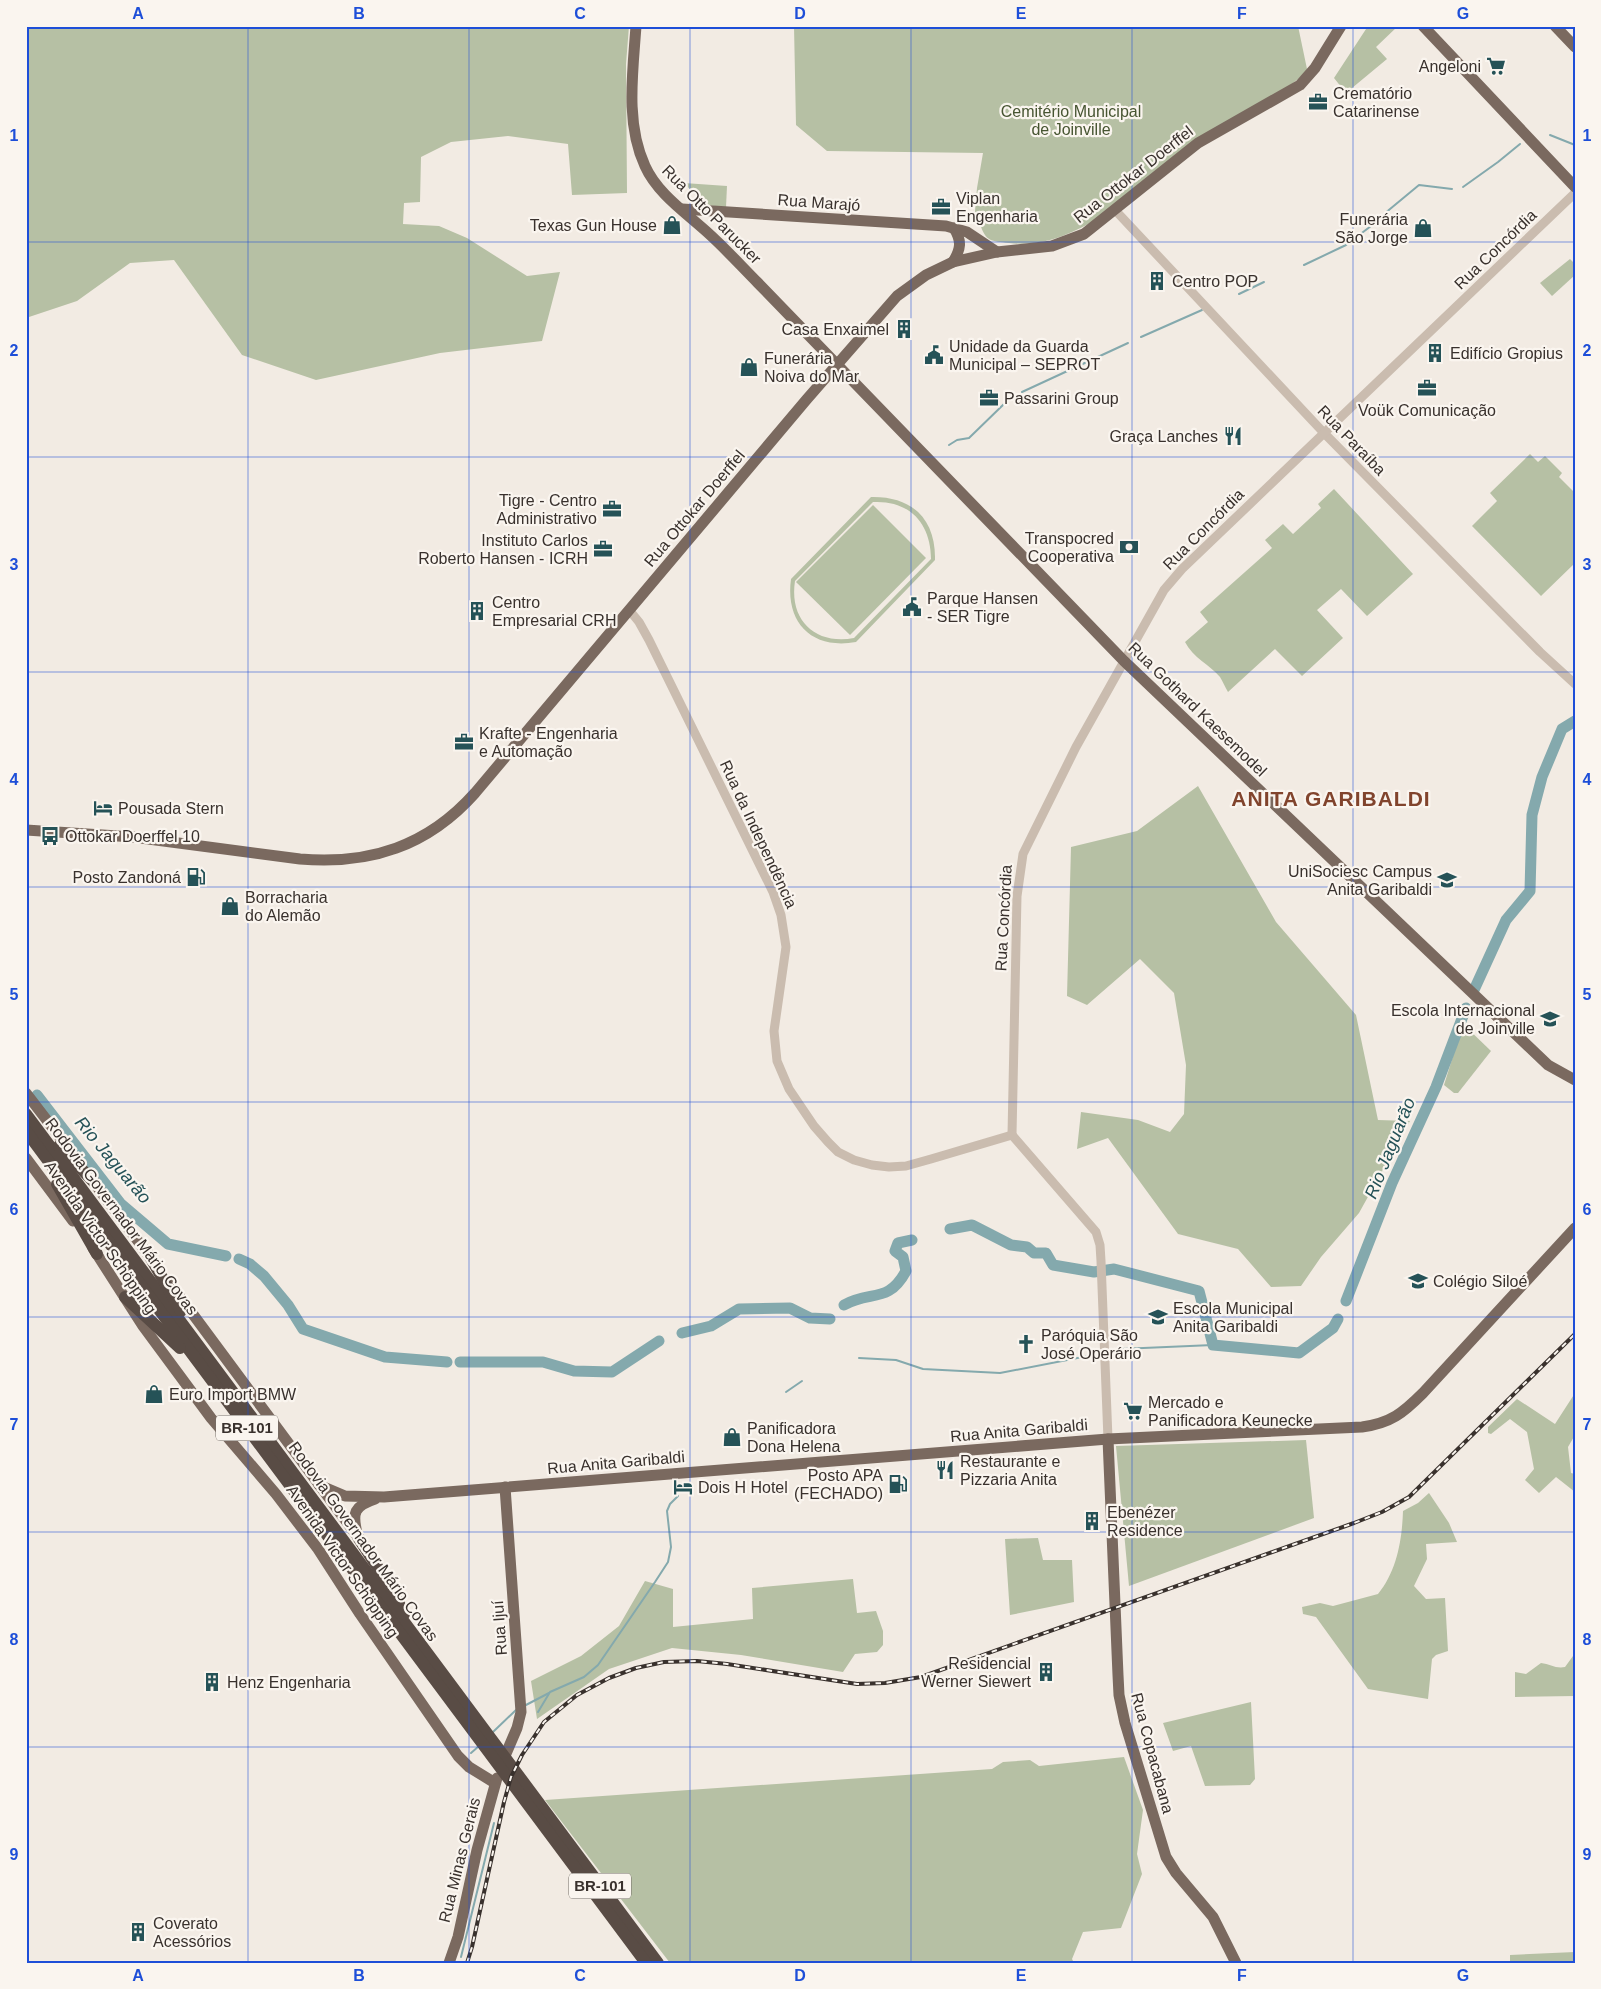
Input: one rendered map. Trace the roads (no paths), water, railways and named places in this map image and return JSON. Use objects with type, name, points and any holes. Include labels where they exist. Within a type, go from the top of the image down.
[{"type":"highway","points":[[26,1114],[94,1182]]},
{"type":"highway","name":"Rodovia Governador Mário Covas","points":[[26,1114],[205,1363],[539,1813],[646,1963]]},
{"type":"highway","points":[[28,1134],[97,1254]]},
{"type":"highway","name":"Rodovia Governador Mário Covas","points":[[28,1134],[418,1643],[476,1728]]},
{"type":"highway","points":[[148,1254],[205,1363]]},
{"type":"highway","points":[[125,1298],[205,1363]]},
{"type":"highway","points":[[358,1538],[392,1588],[418,1643]]},
{"type":"highway","name":"Rodovia Governador Mário Covas","points":[[539,1813],[658,1963]]},
{"type":"main road","name":"Rua Otto Parucker","points":[[636,26],[632,94],[634,129],[638,149],[652,178],[709,233],[836,365]]},
{"type":"main road","name":"Rua Ottokar Doerffel","points":[[26,830],[133,837],[300,859],[326,860],[362,858],[397,848],[433,830],[460,810],[630,611],[822,381],[897,296],[926,275],[953,262],[997,252],[1044,248],[1084,234],[1198,143],[1300,85],[1315,68],[1341,26]]},
{"type":"main road","points":[[1422,26],[1575,187]]},
{"type":"main road","points":[[1555,26],[1575,47]]},
{"type":"main road","name":"Rua Marajó","points":[[682,209],[954,228],[967,232],[997,252]]},
{"type":"main road","points":[[709,233],[706,220],[717,212]]},
{"type":"main road","points":[[953,262],[960,245],[954,228]]},
{"type":"main road","points":[[822,351],[824,363],[822,381]]},
{"type":"main road","name":"Rua Gothard Kaesemodel","points":[[836,365],[1124,661],[1548,1065],[1575,1080]]},
{"type":"main road","points":[[26,1093],[211,1336],[248,1390],[358,1538]]},
{"type":"main road","name":"Avenida Victor Schöpping","points":[[26,1158],[97,1254],[143,1326],[211,1418],[276,1494],[314,1543],[458,1756],[469,1767],[495,1784]]},
{"type":"main road","name":"Rua Anita Garibaldi","points":[[319,1485],[345,1496],[384,1496],[1108,1439],[1362,1427],[1388,1422],[1407,1409],[1424,1393],[1575,1228]]},
{"type":"main road","name":"Rua Copacabana","points":[[1108,1439],[1118,1675],[1122,1710],[1166,1857],[1176,1873],[1213,1917],[1236,1963]]},
{"type":"main road","name":"Rua Ijuí","points":[[502,1764],[517,1728],[521,1712],[505,1487]]},
{"type":"main road","name":"Rua Anita Garibaldi","points":[[358,1538],[354,1522],[357,1509],[363,1503],[384,1496]]},
{"type":"main road","name":"Rua Minas Gerais","points":[[449,1963],[458,1937],[477,1850],[502,1764]]},
{"type":"street","name":"Rua Concórdia","points":[[1012,1135],[1017,896],[1020,864],[1027,844],[1063,771],[1124,661],[1172,580],[1575,194]]},
{"type":"street","name":"Rua Paraíba","points":[[1115,210],[1324,433],[1533,645],[1575,684]]},
{"type":"street","name":"Rua da Independência","points":[[630,611],[639,622],[652,647],[772,892],[781,915],[786,947],[774,1031],[775,1047],[783,1078],[814,1126],[838,1152],[854,1160],[889,1167],[906,1166],[1012,1135]]},
{"type":"street","points":[[1012,1135],[1096,1232],[1100,1245],[1108,1439]]},
{"type":"waterway","points":[[1550,135],[1575,145]]},
{"type":"waterway","points":[[1463,187],[1520,144]]},
{"type":"waterway","points":[[1384,214],[1419,185],[1452,189]]},
{"type":"waterway","points":[[1304,265],[1346,245],[1371,226]]},
{"type":"waterway","points":[[1239,294],[1264,282]]},
{"type":"waterway","points":[[1141,337],[1202,310]]},
{"type":"waterway","points":[[1022,392],[1128,343]]},
{"type":"waterway","points":[[949,445],[957,440],[969,438],[1005,403]]},
{"type":"waterway","name":"Rio Jaguarão","points":[[1474,990],[1506,920],[1530,891],[1532,815],[1542,777],[1562,729],[1575,721]]},
{"type":"waterway","name":"Rio Jaguarão","points":[[1346,1301],[1392,1183],[1436,1087],[1466,1008]]},
{"type":"waterway","name":"Rio Jaguarão","points":[[37,1095],[121,1204],[168,1244],[226,1256]]},
{"type":"waterway","name":"Rio Jaguarão","points":[[950,1229],[972,1225],[1011,1245],[1027,1247],[1034,1253],[1046,1253],[1053,1265],[1094,1272],[1114,1269],[1199,1291],[1213,1345],[1299,1353],[1333,1328],[1338,1319]]},
{"type":"waterway","name":"Rio Jaguarão","points":[[844,1305],[878,1295],[893,1288],[906,1271],[903,1257],[895,1251],[898,1243],[912,1240]]},
{"type":"waterway","name":"Rio Jaguarão","points":[[239,1259],[250,1264],[264,1276],[288,1305],[303,1329],[385,1357],[447,1362]]},
{"type":"waterway","name":"Rio Jaguarão","points":[[682,1333],[711,1326],[739,1309],[790,1308],[810,1318],[830,1319]]},
{"type":"waterway","name":"Rio Jaguarão","points":[[460,1362],[543,1362],[574,1371],[612,1372],[659,1341]]},
{"type":"waterway","points":[[1120,1349],[1213,1345]]},
{"type":"waterway","points":[[859,1358],[896,1360],[923,1369],[1000,1373],[1098,1354]]},
{"type":"waterway","points":[[786,1392],[802,1381]]},
{"type":"waterway","points":[[538,1712],[550,1692],[584,1677],[598,1665],[668,1562],[671,1547],[667,1511],[670,1504],[678,1496]]},
{"type":"waterway","points":[[524,1706],[549,1693]]},
{"type":"waterway","points":[[493,1732],[516,1710]]},
{"type":"waterway","points":[[471,1753],[479,1746]]},
{"type":"waterway","points":[[461,1957],[494,1823]]},
{"type":"railway","points":[[467,1963],[511,1777],[522,1755],[544,1722],[577,1695],[609,1678],[636,1668],[664,1662],[697,1661],[727,1664],[857,1684],[885,1683],[921,1677],[1354,1523],[1382,1512],[1409,1497],[1575,1334]]},
{"type":"place","name":"Angeloni","points":[[1496,66]]},
{"type":"place","name":"Crematório Catarinense","points":[[1318,102]]},
{"type":"place","name":"Viplan Engenharia","points":[[941,207]]},
{"type":"place","name":"Texas Gun House","points":[[672,225]]},
{"type":"place","name":"Funerária São Jorge","points":[[1423,228]]},
{"type":"place","name":"Centro POP","points":[[1157,281]]},
{"type":"place","name":"Casa Enxaimel","points":[[904,329]]},
{"type":"place","name":"Edifício Gropius","points":[[1435,353]]},
{"type":"place","name":"Unidade da Guarda Municipal – SEPROT","points":[[934,355]]},
{"type":"place","name":"Funerária Noiva do Mar","points":[[749,367]]},
{"type":"place","name":"Voük Comunicação","points":[[1427,388]]},
{"type":"place","name":"Passarini Group","points":[[989,398]]},
{"type":"place","name":"Graça Lanches","points":[[1233,436]]},
{"type":"place","name":"Tigre - Centro Administrativo","points":[[612,509]]},
{"type":"place","name":"Transpocred Cooperativa","points":[[1129,547]]},
{"type":"place","name":"Instituto Carlos Roberto Hansen - ICRH","points":[[603,549]]},
{"type":"place","name":"Parque Hansen - SER Tigre","points":[[912,607]]},
{"type":"place","name":"Centro Empresarial CRH","points":[[477,611]]},
{"type":"place","name":"Krafte - Engenharia e Automação","points":[[464,742]]},
{"type":"place","name":"Pousada Stern","points":[[103,808]]},
{"type":"place","name":"Ottokar Doerffel 10","points":[[50,836]]},
{"type":"place","name":"Posto Zandoná","points":[[196,877]]},
{"type":"place","name":"UniSociesc Campus Anita Garibaldi","points":[[1447,880]]},
{"type":"place","name":"Borracharia do Alemão","points":[[230,906]]},
{"type":"place","name":"Escola Internacional de Joinville","points":[[1550,1019]]},
{"type":"place","name":"Colégio Siloé","points":[[1418,1281]]},
{"type":"place","name":"Escola Municipal Anita Garibaldi","points":[[1158,1317]]},
{"type":"place","name":"Paróquia São José Operário","points":[[1026,1344]]},
{"type":"place","name":"Euro Import BMW","points":[[154,1394]]},
{"type":"place","name":"Mercado e Panificadora Keunecke","points":[[1133,1411]]},
{"type":"place","name":"Panificadora Dona Helena","points":[[732,1437]]},
{"type":"place","name":"Restaurante e Pizzaria Anita","points":[[945,1470]]},
{"type":"place","name":"Posto APA (FECHADO)","points":[[898,1484]]},
{"type":"place","name":"Dois H Hotel","points":[[683,1487]]},
{"type":"place","name":"Ebenézer Residence","points":[[1092,1521]]},
{"type":"place","name":"Residencial Werner Siewert","points":[[1046,1672]]},
{"type":"place","name":"Henz Engenharia","points":[[212,1682]]},
{"type":"place","name":"Coverato Acessórios","points":[[138,1932]]},
{"type":"district","name":"ANITA GARIBALDI","points":[[1331,799]]},
{"type":"park label","name":"Cemitério Municipal de Joinville","points":[[1071,120]]}]
